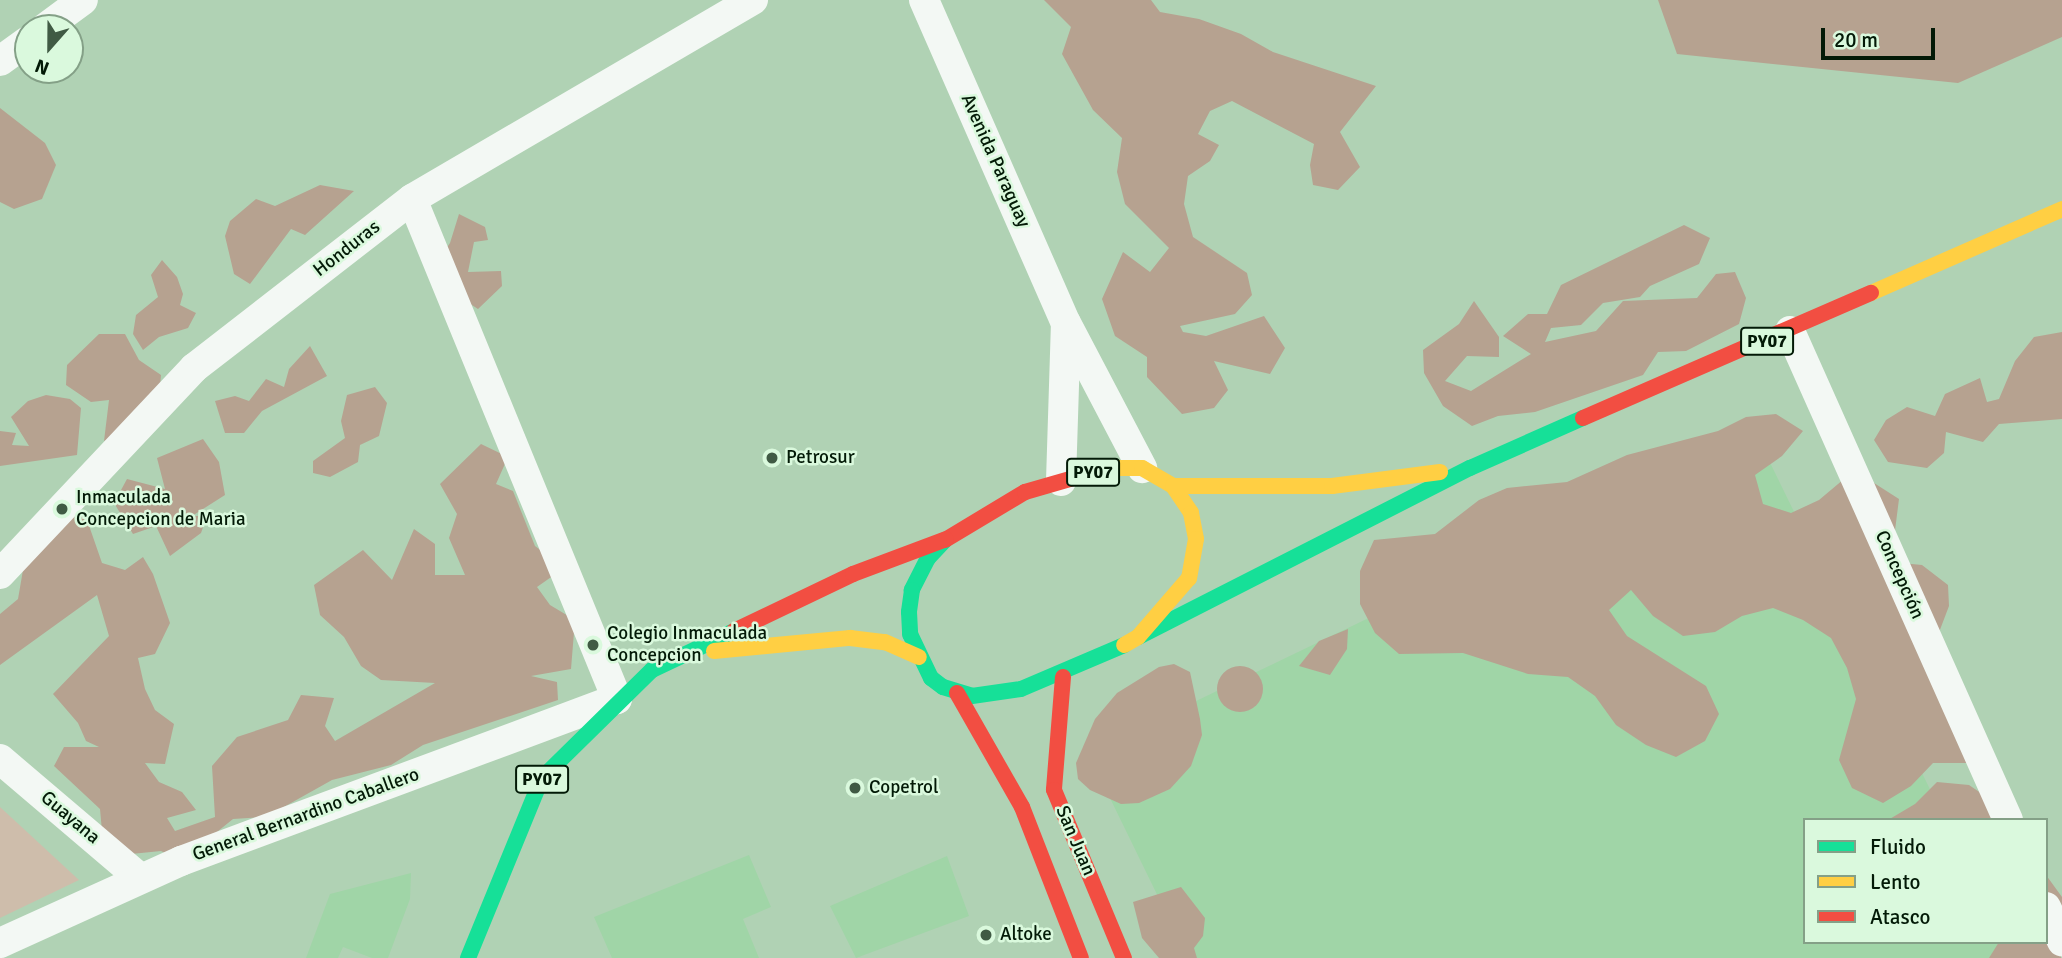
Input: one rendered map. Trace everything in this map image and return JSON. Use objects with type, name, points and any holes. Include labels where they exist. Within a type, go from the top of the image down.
[{"type":"main road","name":"PY07","points":[[946,539],[928,558],[912,590],[910,634],[931,678],[957,693],[988,695],[1063,677],[1470,468],[1790,331],[2062,209]]},
{"type":"main road","name":"PY07","points":[[468,958],[542,778],[617,699],[652,670],[853,574],[946,539],[1024,492],[1108,468],[1142,468],[1173,486],[1191,513],[1196,539],[1189,578],[1138,637]]},
{"type":"main road","name":"PY07","points":[[1173,486],[1332,486],[1470,468]]},
{"type":"main road","name":"PY07","points":[[687,654],[850,638],[885,642],[919,657]]},
{"type":"main road","name":"San Juan","points":[[1063,677],[1054,790],[1124,958]]},
{"type":"main road","name":"San Juan","points":[[957,693],[1022,807],[1082,958]]},
{"type":"street","points":[[64,14],[83,0]]},
{"type":"street","name":"Honduras","points":[[0,574],[194,368],[412,200],[753,0]]},
{"type":"street","name":"Avenida Paraguay","points":[[924,0],[1066,323],[1142,468]]},
{"type":"street","points":[[412,200],[617,699]]},
{"type":"street","points":[[1061,481],[1066,323]]},
{"type":"street","name":"Concepción","points":[[1790,331],[2007,818]]},
{"type":"street","name":"General Bernardino Caballero","points":[[0,943],[140,878],[617,699]]},
{"type":"street","name":"Guayana","points":[[0,759],[140,878]]},
{"type":"street","points":[[2048,910],[2062,942]]},
{"type":"shaded area","points":[[1044,0],[1151,0],[1160,12],[1199,19],[1241,34],[1273,52],[1376,86],[1340,132],[1360,167],[1338,190],[1313,185],[1310,165],[1314,144],[1232,101],[1210,111],[1198,134],[1219,145],[1210,161],[1188,176],[1184,204],[1193,237],[1247,273],[1252,295],[1235,314],[1180,326],[1183,332],[1206,336],[1264,316],[1285,348],[1270,374],[1214,361],[1228,390],[1214,408],[1182,414],[1147,377],[1147,357],[1115,336],[1102,299],[1123,252],[1150,272],[1169,248],[1125,204],[1117,172],[1122,138],[1093,110],[1062,54],[1071,27]]},
{"type":"shaded area","points":[[1658,0],[2062,0],[2062,37],[1958,83],[1677,54]]},
{"type":"shaded area","points":[[0,108],[45,143],[56,165],[42,199],[14,209],[0,202]]},
{"type":"shaded area","points":[[320,185],[354,191],[305,235],[291,229],[250,284],[234,274],[225,236],[230,221],[256,199],[275,206]]},
{"type":"shaded area","points":[[459,214],[485,227],[488,240],[474,242],[468,272],[501,271],[502,286],[478,309],[449,290],[437,262],[450,243]]},
{"type":"shaded area","points":[[1684,225],[1710,238],[1699,264],[1650,286],[1640,297],[1603,303],[1581,325],[1551,328],[1545,342],[1596,331],[1623,301],[1697,298],[1716,274],[1735,272],[1746,298],[1739,324],[1686,351],[1658,352],[1643,375],[1535,412],[1498,416],[1472,426],[1443,406],[1424,373],[1423,350],[1459,324],[1474,301],[1499,337],[1499,357],[1467,356],[1445,381],[1471,391],[1531,354],[1503,336],[1528,314],[1547,314],[1561,285]]},
{"type":"shaded area","points":[[162,260],[177,277],[183,294],[180,305],[196,313],[188,328],[159,337],[143,350],[133,334],[136,315],[158,297],[151,275]]},
{"type":"shaded area","points":[[2062,332],[2062,419],[1999,424],[1983,442],[1946,432],[1944,453],[1927,468],[1888,462],[1874,440],[1886,420],[1907,407],[1935,416],[1945,394],[1980,378],[1987,402],[1999,399],[2015,361],[2034,337]]},
{"type":"shaded area","points":[[99,334],[125,334],[139,360],[161,375],[160,387],[139,426],[104,441],[109,400],[91,402],[66,385],[67,365]]},
{"type":"shaded area","points":[[310,346],[327,376],[262,411],[244,433],[225,433],[215,401],[235,396],[249,401],[266,379],[284,387],[289,369]]},
{"type":"shaded area","points":[[375,387],[387,403],[379,436],[360,445],[358,462],[330,477],[313,473],[313,461],[345,438],[341,421],[347,395]]},
{"type":"shaded area","points":[[46,395],[70,399],[81,408],[77,455],[0,466],[0,431],[16,433],[12,445],[29,446],[11,417],[28,401]]},
{"type":"shaded area","points":[[1776,414],[1803,431],[1782,456],[1755,475],[1763,504],[1791,513],[1819,500],[1844,479],[1874,483],[1899,499],[1891,562],[1922,565],[1948,585],[1949,606],[1938,635],[1967,763],[1933,763],[1911,786],[1883,803],[1852,788],[1839,760],[1856,699],[1847,668],[1831,638],[1803,620],[1773,608],[1742,616],[1715,632],[1683,636],[1653,616],[1631,590],[1609,610],[1627,636],[1706,686],[1719,714],[1705,741],[1676,757],[1646,745],[1616,725],[1595,696],[1568,677],[1528,674],[1463,653],[1399,654],[1375,633],[1360,604],[1360,571],[1374,540],[1435,534],[1479,500],[1507,488],[1567,482],[1627,455],[1718,431],[1746,417]]},
{"type":"shaded area","points":[[1755,432],[1944,818],[1803,818],[1803,944],[2006,944],[2012,958],[1188,958],[1088,753]]},
{"type":"shaded area","points":[[203,439],[219,462],[225,495],[192,516],[207,516],[201,533],[170,556],[156,526],[133,534],[114,503],[127,479],[165,489],[157,458]]},
{"type":"shaded area","points":[[481,444],[508,457],[496,484],[513,491],[535,546],[564,568],[537,587],[550,605],[575,620],[571,669],[531,676],[557,682],[558,700],[423,745],[391,765],[332,780],[266,817],[233,819],[181,861],[161,851],[131,854],[102,831],[100,809],[54,766],[64,747],[99,747],[86,741],[78,723],[53,694],[109,636],[97,595],[0,665],[0,614],[18,599],[23,570],[62,509],[85,514],[102,563],[125,570],[143,557],[153,574],[170,623],[155,654],[138,658],[145,689],[155,710],[174,724],[165,764],[145,763],[159,782],[182,792],[196,810],[167,818],[175,831],[215,817],[212,766],[237,737],[288,720],[301,695],[334,698],[325,726],[335,741],[435,683],[381,680],[361,666],[344,637],[320,615],[314,585],[363,550],[392,580],[414,529],[435,544],[435,575],[465,575],[449,538],[457,514],[440,484]]},
{"type":"shaded area","points":[[1348,629],[1347,649],[1330,675],[1299,666],[1319,641]]},
{"type":"shaded area","points":[[1174,664],[1190,672],[1200,719],[1202,735],[1191,766],[1170,789],[1139,803],[1121,804],[1090,790],[1078,779],[1076,763],[1095,719],[1117,693],[1159,667]]},
{"type":"shaded area","points":[[1240,666],[1256,673],[1263,689],[1256,705],[1240,712],[1224,705],[1217,689],[1224,673]]},
{"type":"shaded area","points":[[1937,782],[1969,785],[1997,804],[2004,818],[1891,818],[1915,804]]},
{"type":"shaded area","points":[[0,807],[79,880],[0,918]]},
{"type":"shaded area","points":[[749,855],[771,907],[743,919],[759,958],[612,958],[594,917]]},
{"type":"shaded area","points":[[947,856],[969,916],[856,958],[830,906]]},
{"type":"shaded area","points":[[411,873],[410,899],[388,958],[372,958],[343,947],[338,958],[306,958],[330,894]]},
{"type":"shaded area","points":[[2048,878],[2062,897],[2061,958],[1989,958],[1998,944],[2048,944]]},
{"type":"shaded area","points":[[1181,887],[1205,918],[1203,936],[1194,948],[1197,958],[1159,958],[1142,938],[1133,902]]},
{"type":"traffic: fast","points":[[1138,637],[1470,468],[1583,418]]},
{"type":"traffic: fast","points":[[945,540],[928,558],[912,590],[909,612],[910,634],[931,678],[943,687],[972,696],[1021,689],[1124,645]]},
{"type":"traffic: fast","points":[[468,958],[542,778],[652,670],[734,631]]},
{"type":"traffic: slow","points":[[1871,293],[2062,209]]},
{"type":"traffic: slow","points":[[1108,468],[1142,468],[1173,486],[1191,513],[1196,539],[1189,578],[1138,637],[1124,645]]},
{"type":"traffic: slow","points":[[1173,486],[1332,486],[1440,472]]},
{"type":"traffic: slow","points":[[714,651],[850,638],[885,642],[919,657]]},
{"type":"traffic: jam","points":[[1583,418],[1871,293]]},
{"type":"traffic: jam","points":[[945,540],[1025,492],[1108,468]]},
{"type":"traffic: jam","points":[[734,631],[853,574],[946,539]]},
{"type":"traffic: jam","points":[[1063,677],[1054,790],[1124,958]]},
{"type":"traffic: jam","points":[[957,693],[1022,807],[1081,958]]},
{"type":"place","name":"Petrosur","points":[[772,458]]},
{"type":"place","name":"Inmaculada Concepcion de Maria","points":[[62,509]]},
{"type":"place","name":"Colegio Inmaculada Concepcion","points":[[593,645]]},
{"type":"place","name":"Copetrol","points":[[855,788]]},
{"type":"place","name":"Altoke","points":[[986,935]]}]
